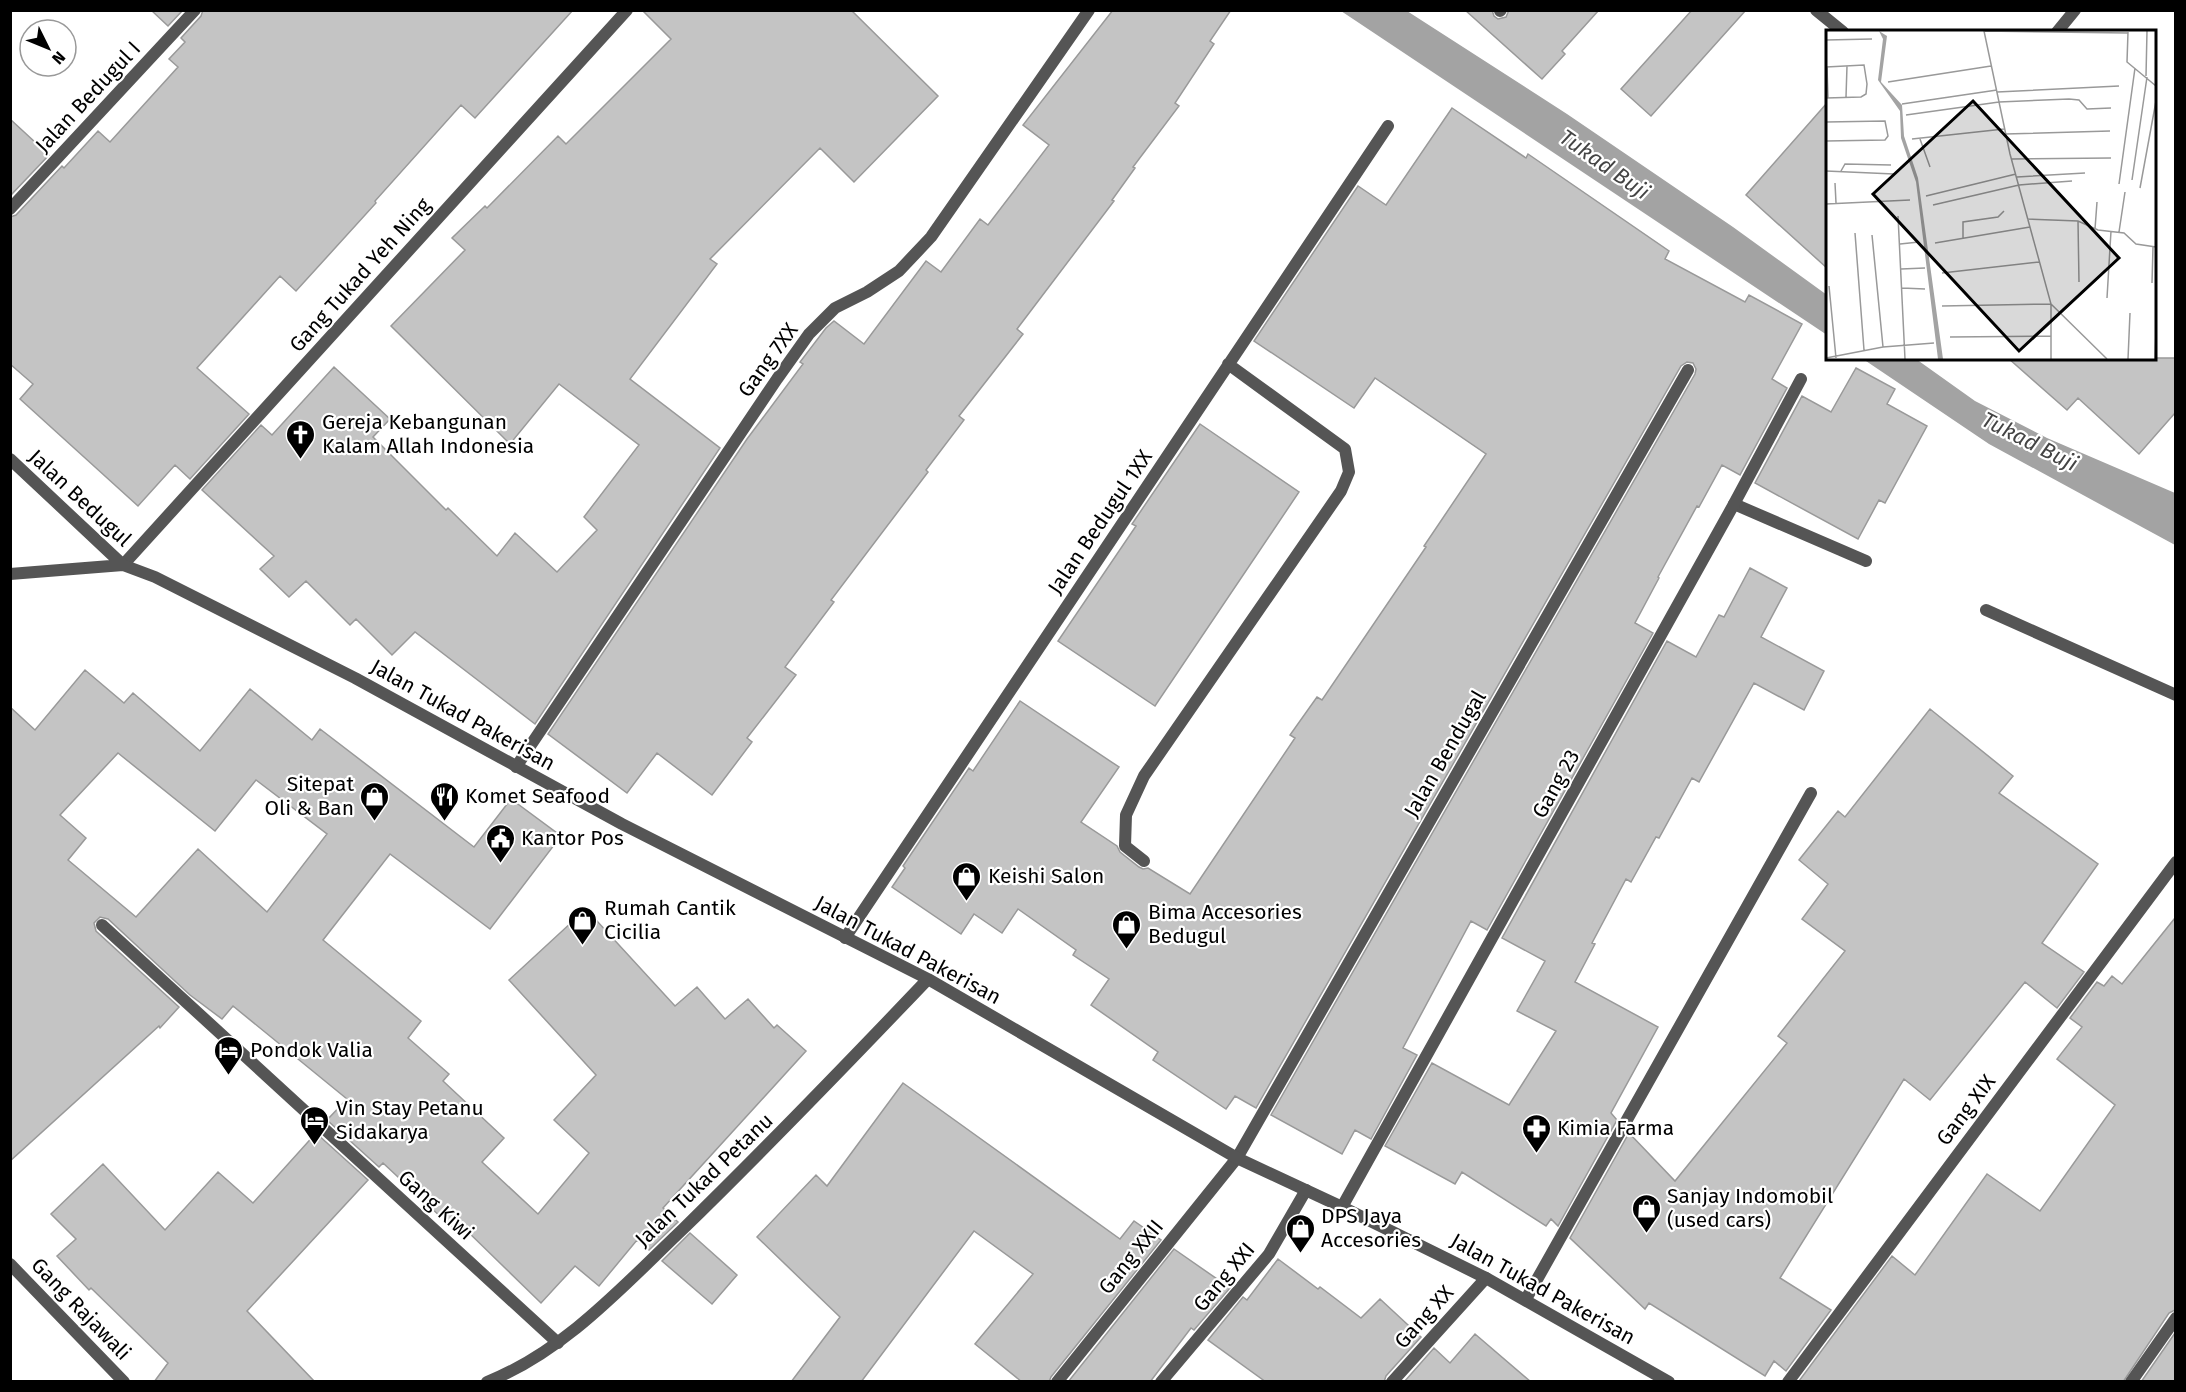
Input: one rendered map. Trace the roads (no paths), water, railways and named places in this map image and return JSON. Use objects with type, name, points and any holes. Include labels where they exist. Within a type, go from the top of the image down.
[{"type":"street","name":"Jalan Bedugul I","points":[[10,209],[195,10]]},
{"type":"street","name":"Gang Tukad Yeh Ning","points":[[123,565],[627,10]]},
{"type":"street","name":"Gang 7XX","points":[[516,767],[809,334],[835,308],[867,292],[899,271],[931,237],[1089,10]]},
{"type":"street","points":[[1816,10],[1841,30]]},
{"type":"street","points":[[2059,30],[2075,10]]},
{"type":"street","name":"Jalan Bedugul 1XX","points":[[845,938],[1388,126]]},
{"type":"street","points":[[1144,861],[1125,846],[1126,815],[1144,776],[1341,491],[1349,472],[1345,449],[1228,364]]},
{"type":"street","name":"Jalan Bendugal","points":[[1237,1158],[1688,370]]},
{"type":"street","name":"Gang 23","points":[[1342,1207],[1734,504],[1801,379]]},
{"type":"street","name":"Jalan Bedugul","points":[[10,459],[123,565]]},
{"type":"street","points":[[1734,504],[1866,561]]},
{"type":"street","points":[[10,574],[123,565]]},
{"type":"street","name":"Jalan Tukad Pakerisan","points":[[123,565],[155,577],[355,678],[633,830],[928,979],[1237,1158],[1486,1278],[1669,1382]]},
{"type":"street","points":[[1986,610],[2175,695]]},
{"type":"street","points":[[1526,1299],[1811,793]]},
{"type":"street","name":"Gang XIX","points":[[1788,1382],[2175,862]]},
{"type":"street","name":"Gang Kiwi","points":[[102,925],[558,1343]]},
{"type":"street","name":"Jalan Tukad Petanu","points":[[487,1382],[515,1371],[558,1343],[613,1297],[771,1143],[928,979]]},
{"type":"street","name":"Gang XXII","points":[[1057,1382],[1237,1158]]},
{"type":"street","name":"Gang XXI","points":[[1161,1382],[1269,1254],[1306,1190]]},
{"type":"street","name":"Gang Rajawali","points":[[10,1264],[124,1382]]},
{"type":"street","name":"Gang XX","points":[[1392,1382],[1486,1278]]},
{"type":"street","points":[[2131,1382],[2175,1318]]},
{"type":"water","name":"Tukad Buji","points":[[1341,11],[1407,11],[1567,114],[1733,227],[1826,294],[1826,334]]},
{"type":"water","name":"Tukad Buji","points":[[1864,360],[1917,360],[1975,401],[2047,438],[2175,493],[2175,545],[1989,444]]},
{"type":"place","name":"Gereja Kebangunan Kalam Allah Indonesia","points":[[301,460]]},
{"type":"place","name":"Sitepat Oli & Ban","points":[[375,822]]},
{"type":"place","name":"Komet Seafood","points":[[444,822]]},
{"type":"place","name":"Kantor Pos","points":[[500,864]]},
{"type":"place","name":"Keishi Salon","points":[[967,902]]},
{"type":"place","name":"Rumah Cantik Cicilia","points":[[583,946]]},
{"type":"place","name":"Bima Accesories Bedugul","points":[[1127,950]]},
{"type":"place","name":"Pondok Valia","points":[[229,1076]]},
{"type":"place","name":"Vin Stay Petanu Sidakarya","points":[[315,1146]]},
{"type":"place","name":"Kimia Farma","points":[[1536,1154]]},
{"type":"place","name":"Sanjay Indomobil (used cars)","points":[[1646,1234]]},
{"type":"place","name":"DPS Jaya Accesories","points":[[1300,1254]]}]
